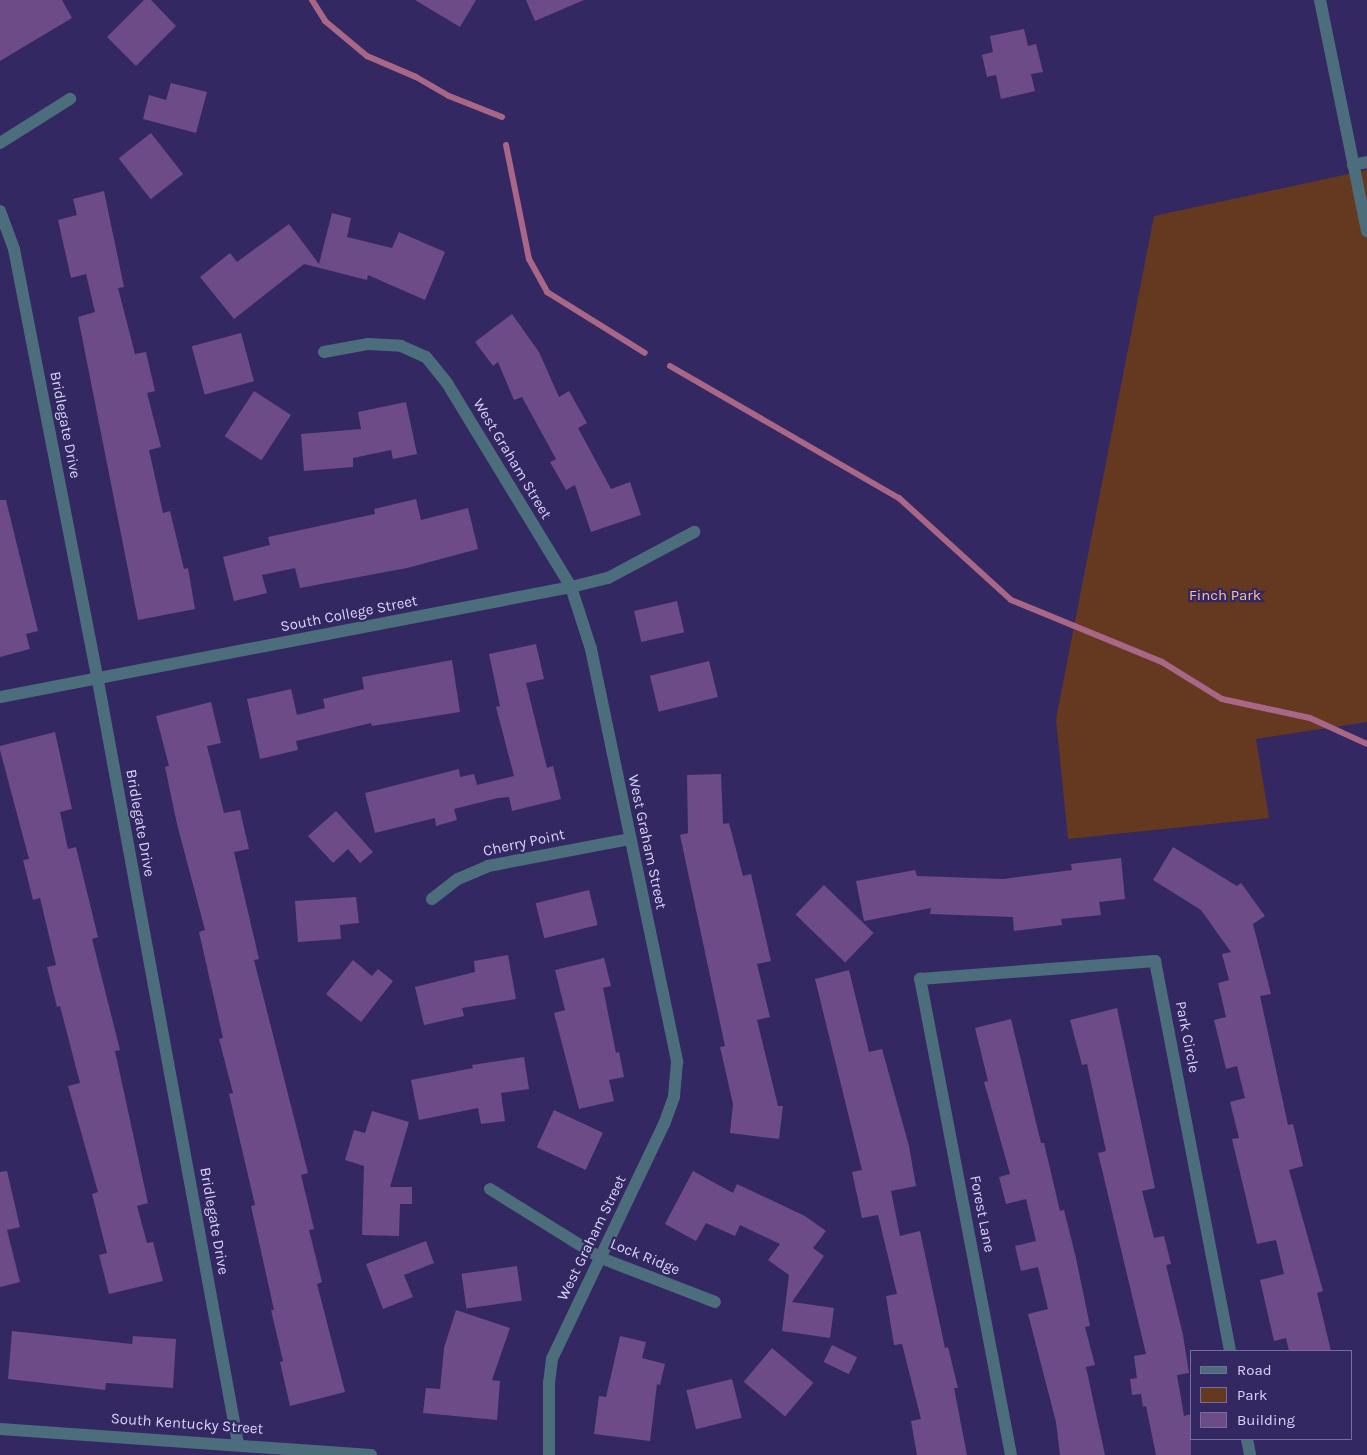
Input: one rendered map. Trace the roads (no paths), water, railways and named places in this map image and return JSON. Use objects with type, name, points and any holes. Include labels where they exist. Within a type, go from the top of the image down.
[{"type":"street","points":[[1320,0],[1367,231]]},
{"type":"street","points":[[0,144],[70,99]]},
{"type":"street","points":[[1353,165],[1367,162]]},
{"type":"street","name":"Bridlegate Drive","points":[[0,211],[14,249],[98,681],[238,1444]]},
{"type":"street","name":"West Graham Street","points":[[324,352],[368,344],[401,346],[426,357],[447,383],[571,587],[591,649],[677,1062],[674,1097],[664,1124],[552,1359],[548,1382],[549,1455]]},
{"type":"street","name":"South College Street","points":[[0,698],[98,681],[571,587],[608,578],[694,532]]},
{"type":"street","name":"Cherry Point","points":[[432,899],[458,879],[488,866],[630,839]]},
{"type":"street","name":"Park Circle","points":[[920,979],[1155,961],[1230,1350]]},
{"type":"street","name":"Forest Lane","points":[[920,979],[1011,1455]]},
{"type":"street","name":"Lock Ridge","points":[[490,1188],[601,1258],[715,1302]]},
{"type":"street","name":"South Kentucky Street","points":[[0,1429],[238,1444],[371,1455]]},
{"type":"street","points":[[1247,1440],[1250,1455]]},
{"type":"waterway","points":[[312,0],[325,21],[367,56],[416,77],[449,96],[502,117]]},
{"type":"waterway","points":[[506,145],[529,259],[547,292],[645,353]]},
{"type":"waterway","points":[[670,366],[899,498],[1011,600],[1162,662],[1222,699],[1310,718],[1367,744]]},
{"type":"park label","name":"Finch Park","points":[[1225,596]]}]
